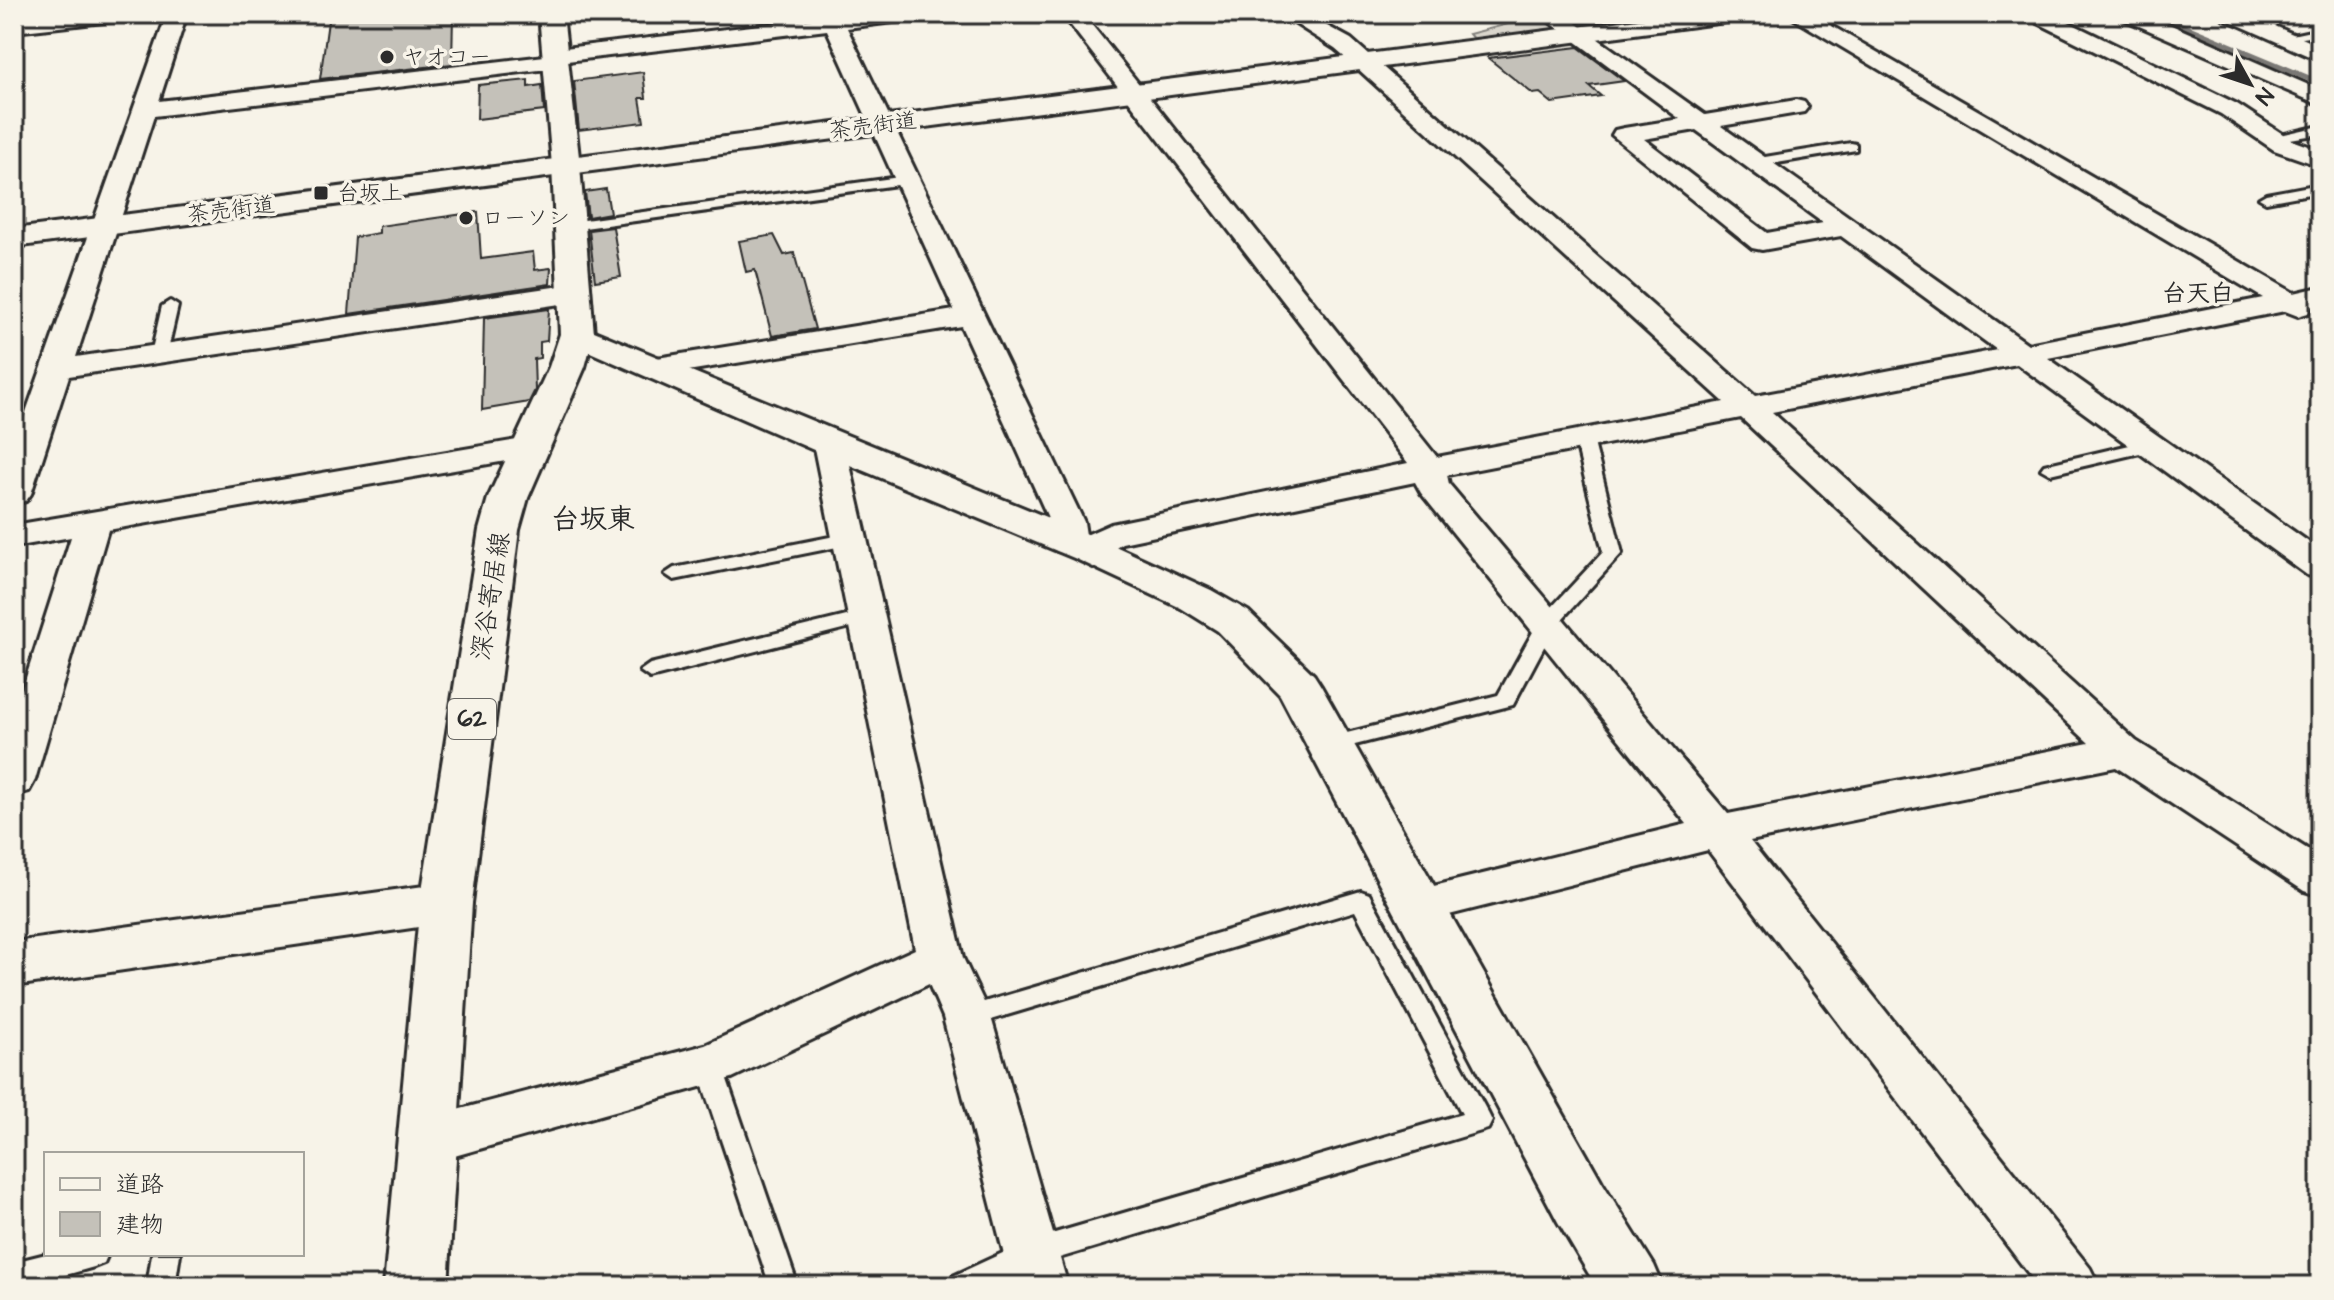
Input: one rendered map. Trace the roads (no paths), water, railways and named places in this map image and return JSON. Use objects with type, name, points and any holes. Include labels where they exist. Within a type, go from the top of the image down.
[{"type":"street","points":[[14,25],[113,14]]},
{"type":"street","points":[[14,494],[177,14]]},
{"type":"street","name":"深谷寄居線","points":[[416,1286],[446,903],[499,530],[508,498],[567,367],[576,313],[551,14]]},
{"type":"street","points":[[145,110],[556,58],[832,19],[908,14]]},
{"type":"street","points":[[1072,14],[1429,469],[1433,486],[1718,832],[2071,1286]]},
{"type":"street","points":[[1290,14],[1343,44],[1364,62],[1748,407],[2122,751],[2320,879]]},
{"type":"street","points":[[1549,14],[2320,567]]},
{"type":"street","name":"茶売街道","points":[[14,238],[1733,14]]},
{"type":"street","points":[[1796,14],[2320,320]]},
{"type":"street","points":[[2035,14],[2229,109],[2273,138],[2320,159]]},
{"type":"street","points":[[2128,14],[2320,98]]},
{"type":"street","points":[[2230,14],[2320,54]]},
{"type":"street","points":[[2311,14],[2320,18]]},
{"type":"street","points":[[832,19],[1078,546]]},
{"type":"street","points":[[1796,107],[1624,135],[1762,242],[1848,227]]},
{"type":"street","points":[[1078,546],[1111,535],[1429,469],[2320,296]]},
{"type":"street","points":[[56,369],[159,354],[576,313],[657,367],[1196,599],[1233,621],[1298,686],[1580,1202],[1631,1286]]},
{"type":"street","points":[[657,367],[970,316]]},
{"type":"street","points":[[829,443],[940,958],[967,1017],[1036,1269]]},
{"type":"street","points":[[14,536],[529,448]]},
{"type":"street","points":[[14,780],[93,523]]},
{"type":"street","points":[[1417,906],[1718,832],[2122,751]]},
{"type":"street","points":[[14,964],[446,903]]},
{"type":"street","points":[[426,1141],[709,1065],[940,958]]},
{"type":"lane","points":[[2284,38],[2320,32]]},
{"type":"lane","points":[[2273,138],[2320,130]]},
{"type":"lane","points":[[1759,162],[1851,147]]},
{"type":"lane","points":[[570,226],[907,180]]},
{"type":"lane","points":[[2266,198],[2320,188]]},
{"type":"lane","points":[[159,354],[170,306]]},
{"type":"lane","points":[[1331,744],[1506,700],[1546,625],[1613,553],[1584,439]]},
{"type":"lane","points":[[2050,469],[2151,445]]},
{"type":"lane","points":[[674,574],[850,539]]},
{"type":"lane","points":[[650,671],[867,617]]},
{"type":"lane","points":[[963,1286],[1036,1269],[1479,1121],[1361,900],[967,1017]]},
{"type":"lane","points":[[709,1065],[782,1285]]},
{"type":"lane","points":[[14,1276],[87,1256]]},
{"type":"lane","points":[[161,1286],[166,1256]]},
{"type":"waterway","points":[[2154,14],[2320,83]]},
{"type":"place","name":"ヤオコー","points":[[387,57]]},
{"type":"place","name":"台坂上","points":[[321,193]]},
{"type":"place","name":"ローソン","points":[[466,218]]},
{"type":"district","name":"台天白","points":[[2198,294]]},
{"type":"district","name":"台坂東","points":[[593,519]]}]
